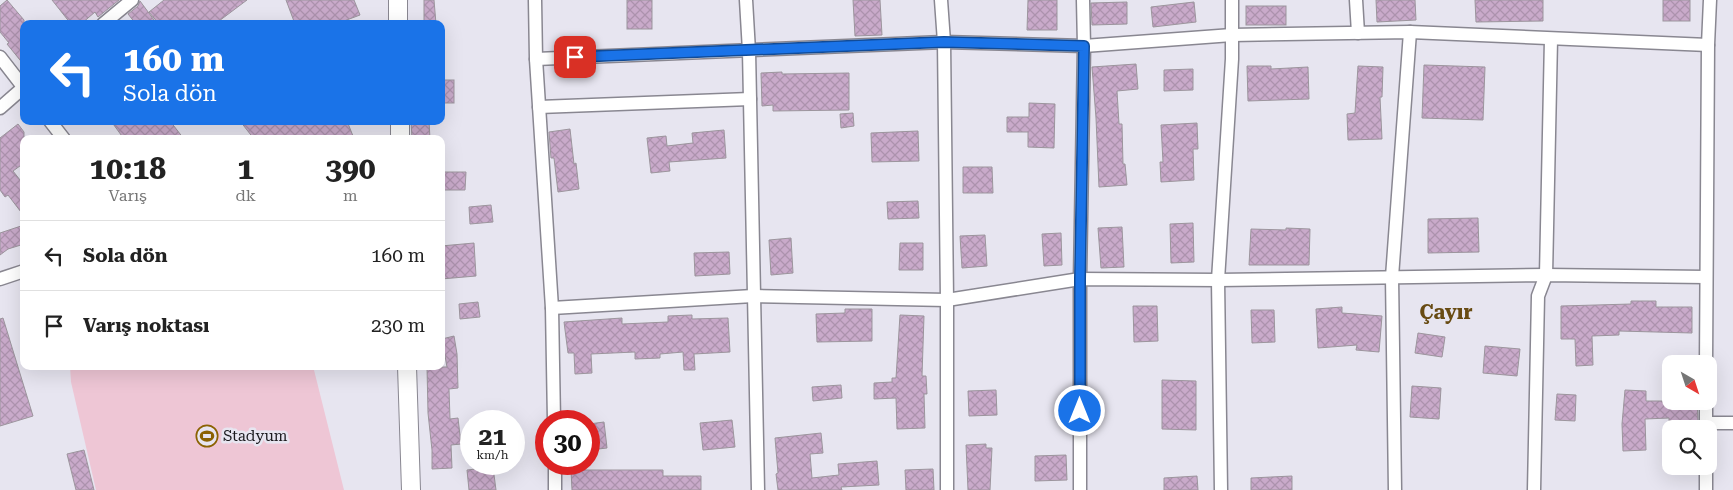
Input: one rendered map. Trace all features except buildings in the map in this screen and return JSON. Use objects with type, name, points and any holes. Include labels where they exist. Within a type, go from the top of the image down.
[{"type":"main road","points":[[398,0],[398,20]]},
{"type":"main road","points":[[407,370],[411,490]]},
{"type":"street","points":[[108,20],[132,0]]},
{"type":"street","points":[[535,0],[536,59],[552,308],[554,410]]},
{"type":"street","points":[[746,0],[749,50],[758,490]]},
{"type":"street","points":[[941,0],[944,42],[947,490]]},
{"type":"street","points":[[1080,490],[1083,0]]},
{"type":"street","points":[[1221,490],[1218,280],[1232,59],[1232,0]]},
{"type":"street","points":[[1356,0],[1358,33]]},
{"type":"street","points":[[1706,355],[1710,0]]},
{"type":"street","points":[[536,59],[944,42],[1084,46],[1232,35],[1410,32],[1708,45]]},
{"type":"street","points":[[1395,490],[1392,277],[1410,32]]},
{"type":"street","points":[[1534,490],[1538,296],[1546,275],[1551,38]]},
{"type":"street","points":[[0,58],[20,82]]},
{"type":"street","points":[[0,108],[20,90]]},
{"type":"street","points":[[539,107],[750,99]]},
{"type":"street","points":[[53,125],[61,135]]},
{"type":"street","points":[[0,279],[20,272]]},
{"type":"street","points":[[552,308],[753,296],[947,300],[1080,279],[1218,280],[1546,275],[1706,277]]},
{"type":"street","points":[[1717,425],[1733,423]]},
{"type":"street","points":[[554,475],[555,490]]},
{"type":"street","points":[[1706,475],[1706,490]]},
{"type":"shaded area","name":"Stadyum","points":[[70,370],[314,370],[344,490],[96,490],[71,382]]},
{"type":"place","name":"Stadyum","points":[[207,436]]},
{"type":"district","name":"Çayır","points":[[1446,312]]},
{"type":"route","points":[[575,57],[944,42],[1084,46],[1080,411]]}]
